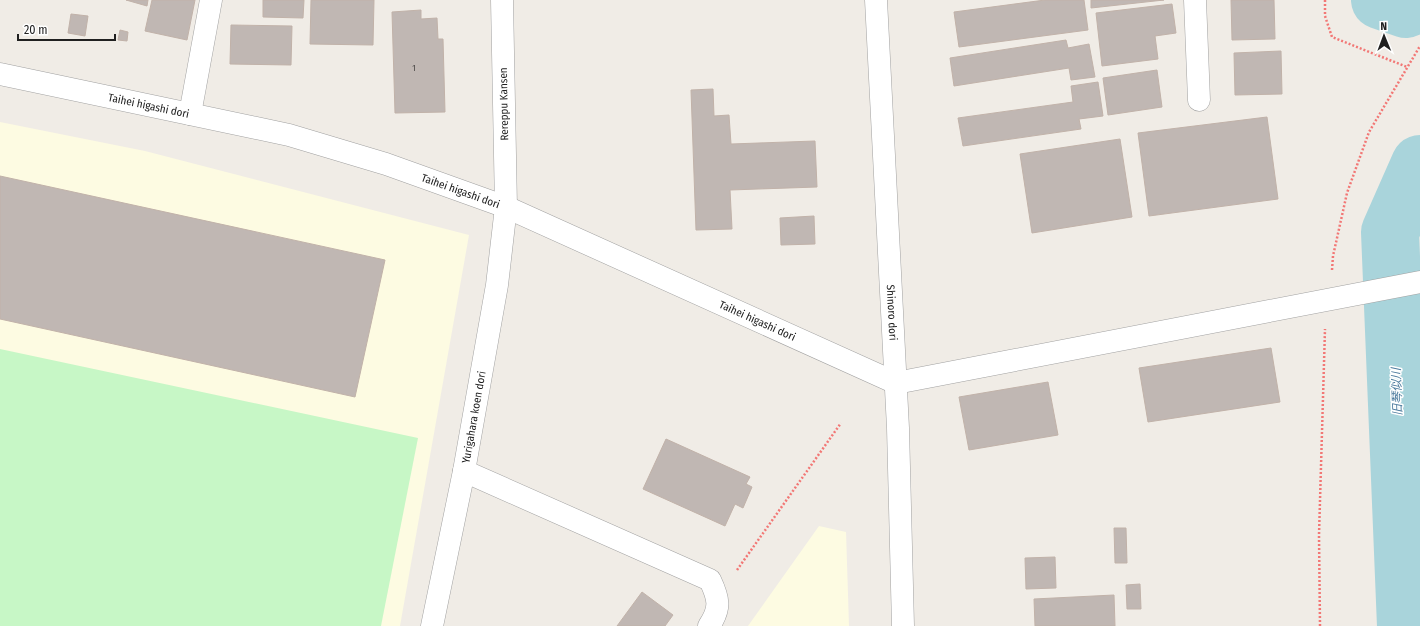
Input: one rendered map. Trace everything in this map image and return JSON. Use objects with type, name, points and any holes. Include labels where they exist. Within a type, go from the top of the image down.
[{"type":"street","points":[[190,114],[211,0]]},
{"type":"street","name":"Rereppu Kansen","points":[[502,0],[506,207]]},
{"type":"street","name":"Shinoro dori","points":[[876,0],[896,383],[903,626]]},
{"type":"street","points":[[1195,0],[1199,100]]},
{"type":"street","name":"Taihei higashi dori","points":[[0,74],[289,135],[386,164],[506,207],[896,383]]},
{"type":"street","name":"Yurigahara koen dori","points":[[432,626],[464,471],[497,285],[506,207]]},
{"type":"street","points":[[896,383],[1420,282]]},
{"type":"street","points":[[464,471],[710,580],[718,597],[716,616],[709,626]]},
{"type":"path","points":[[1325,0],[1325,16],[1332,37],[1407,67]]},
{"type":"path","points":[[1332,277],[1333,256],[1347,193],[1369,132],[1420,46]]},
{"type":"path","points":[[1320,626],[1319,535],[1325,326]]},
{"type":"path","points":[[718,597],[841,423]]},
{"type":"shaded area","points":[[0,122],[145,151],[469,235],[400,626],[0,626]]},
{"type":"shaded area","points":[[819,526],[846,532],[849,626],[748,626]]},
{"type":"green space","points":[[0,349],[418,438],[381,626],[0,626]]},
{"type":"building","points":[[126,0],[148,0],[147,6]]},
{"type":"building","points":[[152,0],[195,0],[187,40],[145,31]]},
{"type":"building","points":[[263,0],[304,0],[303,18],[263,17]]},
{"type":"building","points":[[311,0],[374,0],[373,45],[310,44]]},
{"type":"building","points":[[1045,0],[1084,0],[1088,30],[959,47],[954,12]]},
{"type":"building","points":[[1091,0],[1164,0],[1091,8]]},
{"type":"building","points":[[1231,0],[1274,0],[1275,39],[1232,40]]},
{"type":"building","points":[[1172,4],[1176,33],[1155,36],[1158,59],[1102,66],[1096,13]]},
{"type":"building","points":[[421,10],[421,19],[437,18],[438,39],[443,39],[445,112],[395,113],[392,12]]},
{"type":"building","points":[[71,14],[88,16],[85,36],[68,33]]},
{"type":"building","points":[[231,25],[292,26],[291,65],[230,64]]},
{"type":"building","points":[[120,30],[128,32],[127,41],[118,40]]},
{"type":"building","points":[[1066,40],[1068,48],[1089,44],[1095,77],[1071,80],[1069,68],[954,86],[950,58]]},
{"type":"building","points":[[1281,51],[1282,94],[1235,95],[1234,53]]},
{"type":"building","points":[[1157,70],[1162,107],[1108,115],[1103,78]]},
{"type":"building","points":[[1098,82],[1103,116],[1079,119],[1081,129],[963,146],[958,118],[1073,102],[1071,86]]},
{"type":"building","points":[[713,89],[714,116],[729,115],[731,144],[815,141],[817,187],[730,190],[732,229],[696,230],[691,90]]},
{"type":"building","points":[[1267,117],[1278,199],[1149,216],[1138,133]]},
{"type":"building","points":[[1120,139],[1132,217],[1032,233],[1020,154]]},
{"type":"building","points":[[0,176],[385,260],[355,397],[0,319]]},
{"type":"building","points":[[814,216],[815,244],[781,245],[780,218]]},
{"type":"building","points":[[1271,348],[1280,402],[1148,422],[1139,368]]},
{"type":"building","points":[[1048,382],[1058,435],[969,450],[959,397]]},
{"type":"building","points":[[666,439],[750,477],[746,484],[752,487],[743,508],[735,504],[725,526],[643,489]]},
{"type":"building","points":[[1114,528],[1126,528],[1127,563],[1115,563]]},
{"type":"building","points":[[1055,557],[1056,588],[1026,589],[1025,558]]},
{"type":"building","points":[[1140,584],[1141,609],[1127,609],[1126,585]]},
{"type":"building","points":[[642,592],[673,615],[665,626],[617,626]]},
{"type":"building","points":[[1114,595],[1115,626],[1035,626],[1034,599]]},
{"type":"waterway","name":"旧琴似川","points":[[1380,0],[1406,9]]},
{"type":"waterway","name":"旧琴似川","points":[[1406,626],[1390,232],[1420,164]]}]
